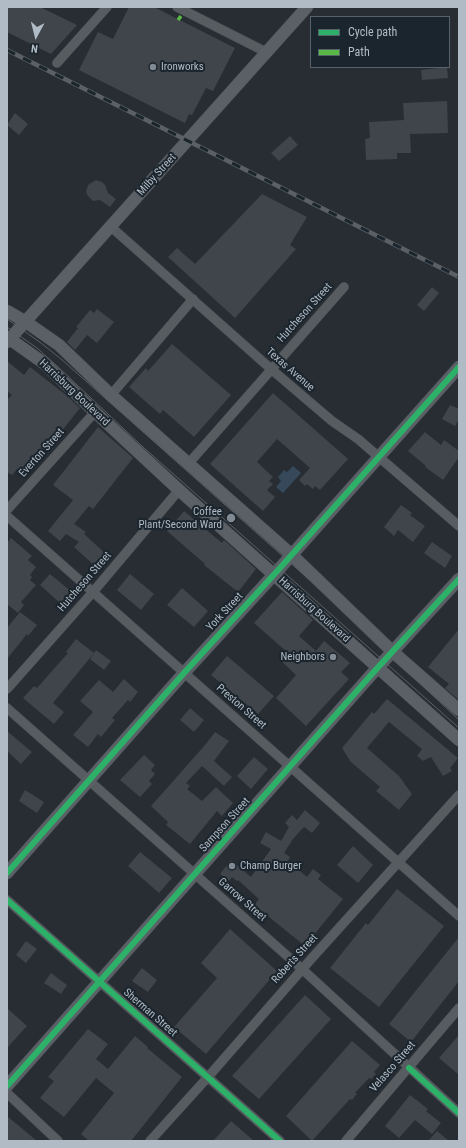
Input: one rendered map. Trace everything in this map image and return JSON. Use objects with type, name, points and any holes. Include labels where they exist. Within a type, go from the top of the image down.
[{"type":"main road","name":"Milby Street","points":[[8,340],[26,322],[110,226],[307,7]]},
{"type":"main road","points":[[7,311],[59,345],[111,395],[292,555],[394,652],[459,710]]},
{"type":"main road","name":"Harrisburg Boulevard","points":[[8,340],[45,364],[179,490],[459,740]]},
{"type":"main road","name":"York Street","points":[[7,873],[184,673],[292,555],[459,367]]},
{"type":"main road","name":"Sampson Street","points":[[7,1086],[194,874],[459,579]]},
{"type":"street","points":[[57,63],[107,7]]},
{"type":"street","points":[[177,7],[266,52]]},
{"type":"street","name":"Texas Avenue","points":[[110,226],[271,369],[332,421],[380,457],[459,526]]},
{"type":"street","name":"Hutcheson Street","points":[[189,463],[344,287]]},
{"type":"street","points":[[111,395],[193,299]]},
{"type":"street","name":"Everton Street","points":[[7,510],[95,412]]},
{"type":"street","name":"Hutcheson Street","points":[[7,689],[93,592],[179,490]]},
{"type":"street","name":"Preston Street","points":[[7,516],[400,862],[459,916]]},
{"type":"street","name":"Garrow Street","points":[[7,708],[302,969],[459,1113]]},
{"type":"street","name":"Roberts Street","points":[[150,1141],[459,795]]},
{"type":"street","name":"Sherman Street","points":[[7,900],[280,1141]]},
{"type":"street","name":"Velasco Street","points":[[346,1141],[459,1008]]},
{"type":"street","points":[[7,1094],[58,1141]]},
{"type":"water","points":[[293,466],[301,473],[283,493],[276,487],[281,481],[278,477],[284,470],[287,472]]},
{"type":"building","points":[[7,7],[40,7],[77,25],[51,54],[7,32]]},
{"type":"building","name":"Ironworks","points":[[129,7],[154,7],[235,48],[213,91],[206,88],[192,115],[189,114],[185,123],[79,70],[98,32],[113,39]]},
{"type":"building","points":[[447,68],[448,78],[422,80],[421,70]]},
{"type":"building","points":[[447,101],[448,133],[410,134],[411,153],[397,153],[397,159],[366,160],[365,139],[370,138],[369,122],[404,120],[403,103]]},
{"type":"building","points":[[15,113],[28,124],[19,135],[7,125]]},
{"type":"building","points":[[290,136],[298,145],[279,161],[271,153]]},
{"type":"building","points":[[96,180],[102,182],[108,193],[116,199],[110,207],[100,200],[93,201],[88,196],[86,192],[88,185]]},
{"type":"building","points":[[262,194],[307,217],[290,245],[296,249],[235,318],[168,257],[177,248],[195,264]]},
{"type":"building","points":[[432,287],[439,293],[424,311],[417,305]]},
{"type":"building","points":[[97,309],[114,322],[97,343],[87,335],[75,350],[67,342],[78,328],[76,327],[90,310],[94,313]]},
{"type":"building","points":[[172,344],[231,395],[194,437],[163,410],[160,414],[129,387],[146,368],[148,371]]},
{"type":"building","points":[[7,361],[24,375],[30,367],[80,408],[26,476],[17,469],[12,475],[7,472],[7,400],[12,395],[7,391]]},
{"type":"building","points":[[273,393],[348,459],[320,490],[315,486],[313,489],[307,484],[305,486],[299,480],[310,468],[277,439],[257,462],[273,477],[269,481],[273,484],[267,490],[275,497],[263,511],[210,464]]},
{"type":"building","points":[[450,405],[459,409],[459,419],[455,426],[442,419]]},
{"type":"building","points":[[98,427],[133,458],[93,509],[89,506],[74,524],[86,532],[84,534],[106,554],[95,566],[74,547],[79,542],[66,534],[60,541],[48,531],[73,500],[53,485]]},
{"type":"building","points":[[425,432],[441,445],[444,440],[459,451],[459,457],[443,480],[425,467],[426,466],[408,451]]},
{"type":"building","points":[[401,505],[412,513],[410,515],[425,526],[413,542],[398,530],[394,536],[384,527]]},
{"type":"building","points":[[184,511],[222,543],[224,540],[256,569],[238,592],[204,565],[205,564],[167,531]]},
{"type":"building","points":[[11,538],[32,556],[28,560],[36,567],[30,575],[32,577],[30,580],[36,585],[21,602],[24,605],[18,613],[7,604],[7,543]]},
{"type":"building","points":[[432,542],[452,556],[445,568],[424,553]]},
{"type":"building","points":[[50,574],[72,592],[61,604],[40,585]]},
{"type":"building","points":[[130,574],[154,594],[141,610],[117,590]]},
{"type":"building","points":[[182,588],[208,611],[194,627],[167,605]]},
{"type":"building","points":[[282,592],[313,620],[299,636],[316,651],[324,641],[350,663],[341,672],[349,679],[306,726],[276,698],[296,675],[280,660],[287,652],[254,623]]},
{"type":"building","points":[[20,612],[37,625],[28,636],[27,634],[7,659],[7,628]]},
{"type":"building","points":[[459,629],[459,700],[445,688],[449,684],[428,667]]},
{"type":"building","points":[[76,639],[94,653],[53,703],[64,712],[54,724],[23,698],[34,686],[37,688],[68,653],[66,652]]},
{"type":"building","points":[[96,650],[111,661],[104,670],[90,659]]},
{"type":"building","points":[[227,656],[274,696],[258,714],[211,675]]},
{"type":"building","points":[[124,679],[138,692],[130,702],[128,700],[112,718],[115,720],[101,737],[98,734],[88,747],[73,735],[93,712],[80,701],[99,680],[113,692]]},
{"type":"building","points":[[387,699],[458,758],[450,768],[452,771],[443,776],[431,757],[423,761],[417,756],[422,749],[389,722],[367,748],[399,776],[412,794],[399,810],[376,791],[380,787],[351,762],[342,748],[372,712],[374,714]]},
{"type":"building","points":[[190,708],[204,720],[194,732],[180,720]]},
{"type":"building","points":[[7,731],[32,752],[21,764],[7,751]]},
{"type":"building","points":[[215,732],[229,741],[214,761],[232,777],[224,786],[202,766],[186,783],[190,786],[187,789],[202,801],[216,787],[233,803],[222,816],[217,811],[190,844],[166,825],[168,822],[151,806]]},
{"type":"building","points":[[144,755],[155,765],[151,770],[155,774],[149,781],[152,784],[140,797],[120,780]]},
{"type":"building","points":[[254,757],[268,769],[251,789],[237,776]]},
{"type":"building","points":[[25,790],[44,802],[37,813],[19,801]]},
{"type":"building","points":[[305,810],[320,823],[312,833],[304,827],[293,839],[284,853],[290,857],[288,861],[307,877],[313,869],[321,875],[318,879],[343,899],[305,946],[254,905],[259,899],[238,880],[237,881],[232,877],[229,881],[220,874],[231,860],[251,877],[271,849],[260,843],[266,832],[281,841],[289,827],[285,823],[292,815],[297,820]]},
{"type":"building","points":[[353,846],[373,865],[358,883],[337,865]]},
{"type":"building","points":[[140,852],[172,878],[159,893],[128,866]]},
{"type":"building","points":[[397,889],[444,926],[379,1007],[330,968],[366,923],[368,925]]},
{"type":"building","points":[[230,929],[277,971],[206,1054],[174,1027],[217,978],[201,963]]},
{"type":"building","points":[[459,937],[459,981],[411,1042],[389,1024]]},
{"type":"building","points":[[26,941],[37,949],[26,963],[16,955]]},
{"type":"building","points":[[142,968],[157,980],[148,992],[132,981]]},
{"type":"building","points":[[51,973],[67,985],[61,994],[44,983]]},
{"type":"building","points":[[305,995],[331,1019],[259,1099],[232,1076]]},
{"type":"building","points":[[7,1008],[27,1026],[7,1048]]},
{"type":"building","points":[[88,1029],[108,1044],[96,1059],[108,1069],[135,1036],[182,1077],[131,1141],[89,1141],[81,1134],[114,1093],[96,1078],[64,1117],[40,1098],[54,1081],[48,1077]]},
{"type":"building","points":[[459,1035],[459,1075],[439,1058]]},
{"type":"building","points":[[352,1041],[380,1065],[374,1072],[376,1074],[371,1079],[369,1078],[355,1093],[357,1094],[352,1100],[350,1099],[312,1141],[286,1116]]},
{"type":"building","points":[[410,1095],[428,1109],[426,1111],[441,1123],[432,1134],[415,1120],[399,1138],[385,1126]]},
{"type":"building","points":[[7,1116],[37,1141],[7,1141]]},
{"type":"building","points":[[231,1121],[254,1141],[213,1141]]},
{"type":"building","points":[[437,1131],[449,1141],[428,1141]]},
{"type":"tram line","points":[[7,319],[61,359],[322,591],[459,720]]},
{"type":"tram line","points":[[7,327],[37,348],[143,447],[459,728]]},
{"type":"railway","points":[[7,50],[459,277]]},
{"type":"cycle path","points":[[7,873],[184,673],[280,568],[459,367]]},
{"type":"cycle path","points":[[7,1086],[371,675],[459,579]]},
{"type":"cycle path","points":[[7,900],[280,1141]]},
{"type":"cycle path","points":[[409,1068],[459,1113]]},
{"type":"place","name":"Ironworks","points":[[153,67]]},
{"type":"place","name":"Coffee Plant/Second Ward","points":[[231,518]]},
{"type":"place","name":"Neighbors","points":[[333,657]]},
{"type":"place","name":"Champ Burger","points":[[232,866]]}]
